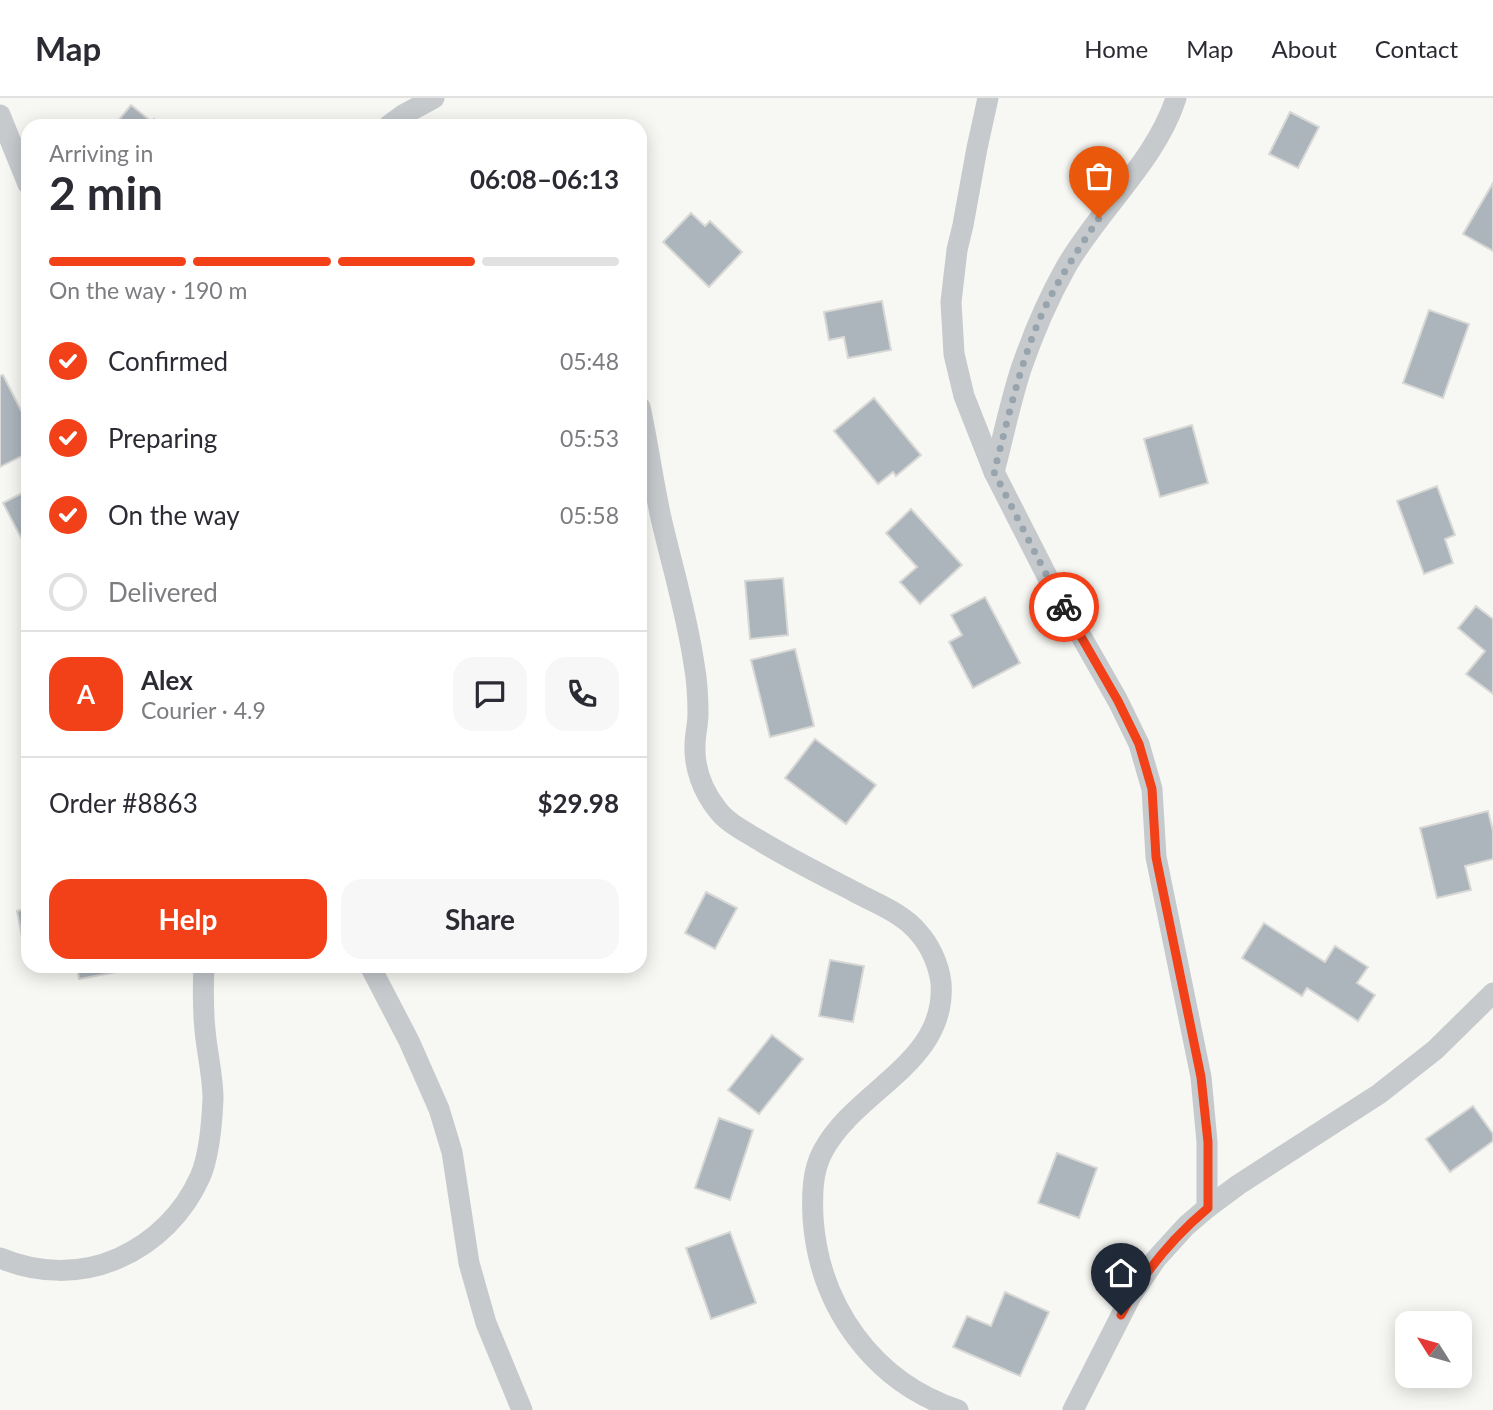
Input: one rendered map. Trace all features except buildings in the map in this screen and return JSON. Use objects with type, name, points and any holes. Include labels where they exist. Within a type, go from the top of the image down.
[{"type":"street","points":[[398,119],[434,98]]},
{"type":"street","points":[[988,98],[957,250],[951,302],[954,354],[964,396],[994,472],[1048,578],[1118,701],[1139,744],[1152,789],[1156,857],[1201,1077],[1208,1142],[1208,1208]]},
{"type":"street","points":[[994,472],[1021,371],[1041,317],[1067,266],[1099,218],[1155,144],[1176,98]]},
{"type":"street","points":[[0,115],[21,167]]},
{"type":"street","points":[[647,445],[660,515],[695,667],[698,715],[696,765],[704,789],[718,810],[732,824],[794,861],[902,917],[920,933],[934,957],[941,980],[941,1004],[933,1031],[919,1051],[837,1130],[823,1152],[816,1171],[812,1197],[815,1238],[823,1275],[838,1311],[855,1337],[882,1366],[913,1389],[958,1410]]},
{"type":"street","points":[[0,1258],[18,1265],[48,1270],[79,1270],[132,1253],[162,1231],[179,1213],[201,1176],[210,1137],[213,1097],[205,1030],[204,973]]},
{"type":"street","points":[[374,973],[409,1041],[439,1109],[452,1152],[472,1275],[486,1323],[522,1410]]},
{"type":"street","points":[[1073,1410],[1131,1296],[1156,1259],[1186,1226],[1238,1185],[1379,1094],[1435,1049],[1493,993]]},
{"type":"way so far","points":[[1064,607],[994,472],[1021,371],[1041,317],[1067,266],[1099,218]]},
{"type":"route","points":[[1064,607],[1118,701],[1139,744],[1152,789],[1156,857],[1201,1077],[1208,1142],[1208,1208],[1186,1226],[1156,1259],[1121,1315]]}]
